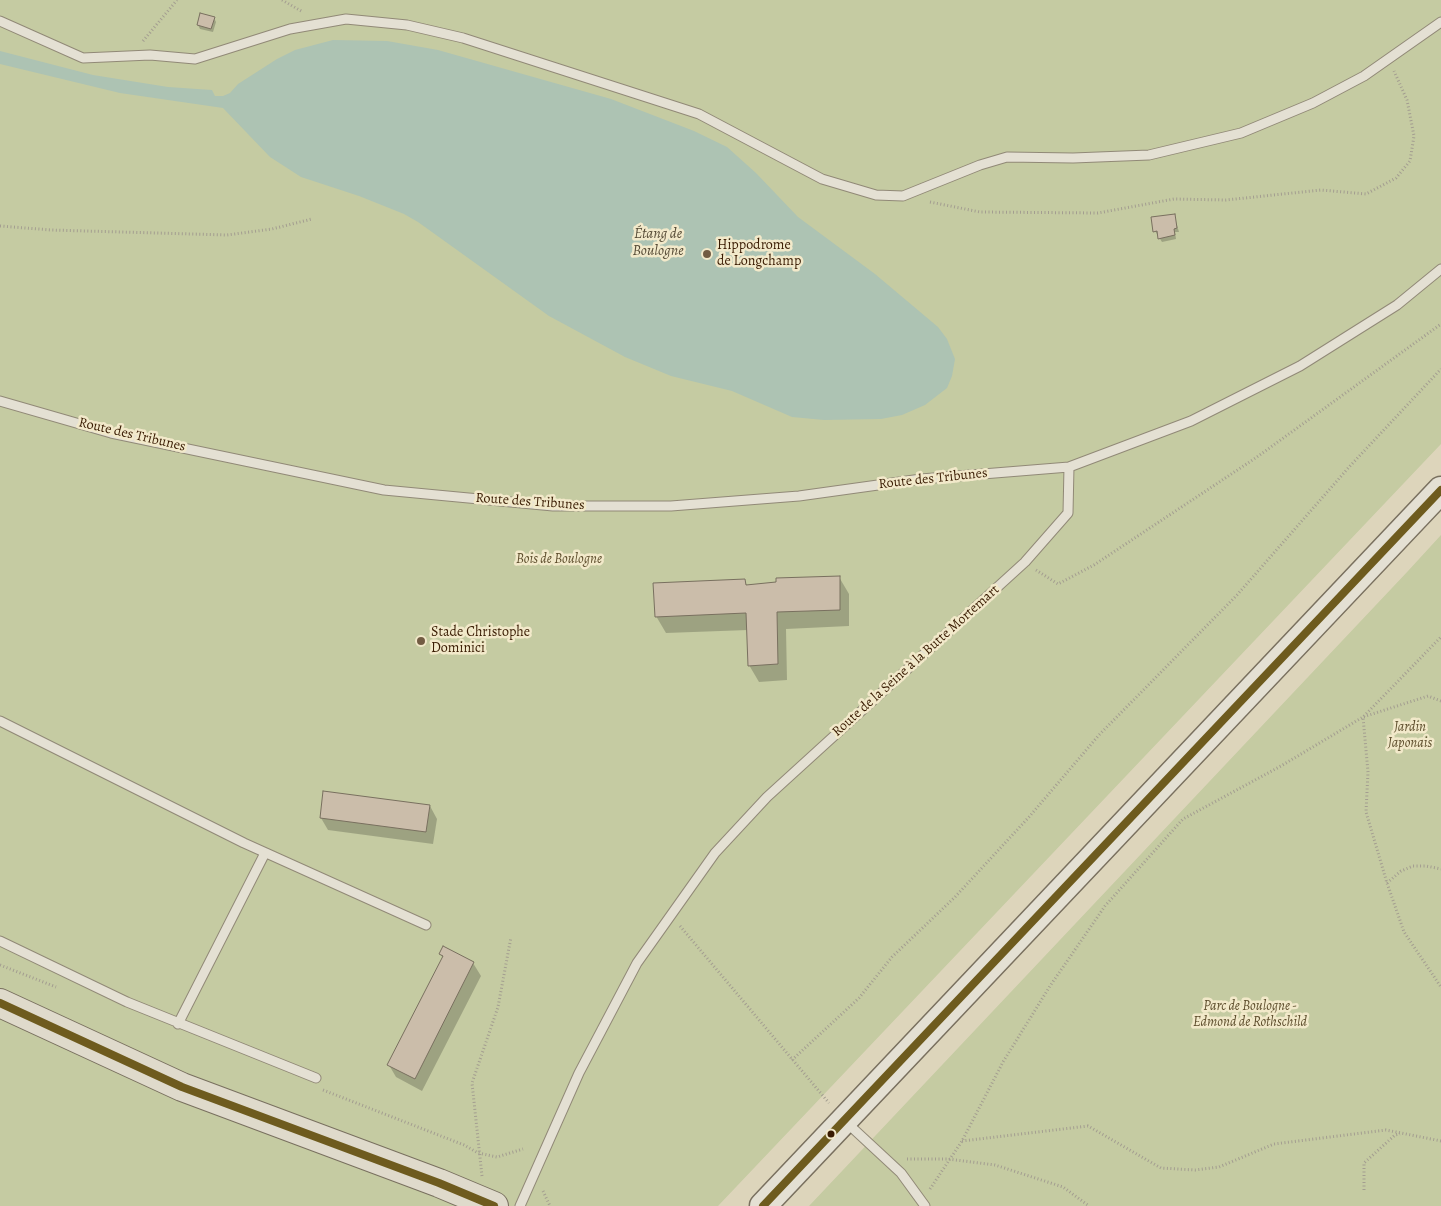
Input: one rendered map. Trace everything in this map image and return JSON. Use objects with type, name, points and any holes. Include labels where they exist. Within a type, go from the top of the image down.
[{"type":"main road","points":[[763,1206],[1441,490]]},
{"type":"main road","points":[[0,1003],[182,1087],[490,1204]]},
{"type":"lane","points":[[0,21],[83,58],[150,55],[195,59],[290,29],[346,19],[407,25],[482,44],[699,114],[822,179],[876,195],[903,196],[980,165],[1007,157],[1149,155],[1219,140],[1312,103],[1364,76],[1441,22]]},
{"type":"lane","points":[[1069,467],[1191,421],[1300,366],[1397,305],[1441,269]]},
{"type":"lane","name":"Route des Tribunes","points":[[0,400],[111,433],[384,490],[553,506],[671,506],[799,496],[921,479],[1069,467]]},
{"type":"lane","name":"Route de la Seine à la Butte Mortemart","points":[[520,1206],[579,1073],[637,964],[715,853],[767,798],[1025,562],[1068,513],[1069,467]]},
{"type":"lane","points":[[0,721],[265,853],[426,925]]},
{"type":"lane","points":[[178,1024],[265,853]]},
{"type":"lane","points":[[0,941],[178,1024],[316,1078]]},
{"type":"lane","points":[[844,1120],[901,1173],[924,1203]]},
{"type":"path","points":[[132,56],[177,0]]},
{"type":"path","points":[[903,196],[980,212],[1046,213],[1098,212],[1174,198],[1226,200],[1321,190],[1366,194],[1396,178],[1410,161],[1414,136],[1407,100],[1388,59]]},
{"type":"path","points":[[0,226],[52,230],[227,235],[272,229],[312,219]]},
{"type":"path","points":[[1025,562],[1058,584],[1094,565],[1257,457],[1441,324]]},
{"type":"path","points":[[792,1060],[859,998],[892,958],[955,896],[1029,817],[1099,736],[1237,595],[1350,466],[1441,369]]},
{"type":"path","points":[[1441,636],[1363,717],[1368,772],[1366,812],[1404,932],[1441,987]]},
{"type":"path","points":[[924,1203],[948,1159],[962,1141],[1003,1062],[1050,986],[1105,906],[1183,819],[1281,766],[1363,717],[1428,696],[1441,701]]},
{"type":"path","points":[[1387,883],[1401,871],[1413,866],[1441,869]]},
{"type":"path","points":[[670,915],[844,1120]]},
{"type":"path","points":[[490,1204],[478,1154],[472,1084],[498,1006],[511,937]]},
{"type":"path","points":[[962,1141],[1088,1126],[1161,1168],[1195,1170],[1219,1167],[1274,1144],[1386,1130],[1441,1140]]},
{"type":"path","points":[[1364,1190],[1364,1163],[1395,1135],[1404,1133]]},
{"type":"path","points":[[885,1159],[948,1159],[995,1165],[1063,1187],[1089,1206]]},
{"type":"green space","name":"Bois de Boulogne","points":[[0,0],[1441,0],[1441,444],[718,1206],[0,1206]]},
{"type":"green space","name":"Parc de Boulogne - Edmond de Rothschild","points":[[1441,535],[1441,1206],[809,1206],[1408,571]]},
{"type":"water","name":"Étang de Boulogne","points":[[333,40],[387,41],[438,50],[611,99],[694,131],[727,147],[756,173],[798,217],[875,274],[938,327],[947,339],[955,359],[952,376],[947,388],[925,405],[902,415],[881,419],[824,420],[792,417],[732,391],[671,376],[625,357],[549,316],[418,222],[404,214],[359,196],[301,177],[270,157],[223,108],[120,93],[0,64],[0,51],[93,75],[168,87],[212,90],[215,96],[223,96],[277,59],[295,50]]},
{"type":"building","points":[[200,13],[215,17],[211,29],[197,25]]},
{"type":"building","points":[[1175,214],[1177,228],[1174,229],[1175,235],[1158,239],[1157,231],[1153,232],[1151,217]]},
{"type":"building","points":[[840,576],[840,610],[777,612],[778,664],[748,666],[746,613],[655,617],[653,583],[745,579],[746,585],[776,582],[776,578]]},
{"type":"building","points":[[323,791],[430,805],[426,832],[320,818]]},
{"type":"building","points":[[443,946],[474,962],[415,1079],[387,1065],[443,956],[439,954]]},
{"type":"transit line","points":[[763,1206],[1441,490]]},
{"type":"transit line","points":[[0,1003],[182,1087],[439,1183],[494,1206]]},
{"type":"place","name":"Hippodrome de Longchamp","points":[[707,254]]},
{"type":"place","name":"Stade Christophe Dominici","points":[[421,641]]},
{"type":"park label","name":"Jardin Japonais","points":[[1410,736]]}]
